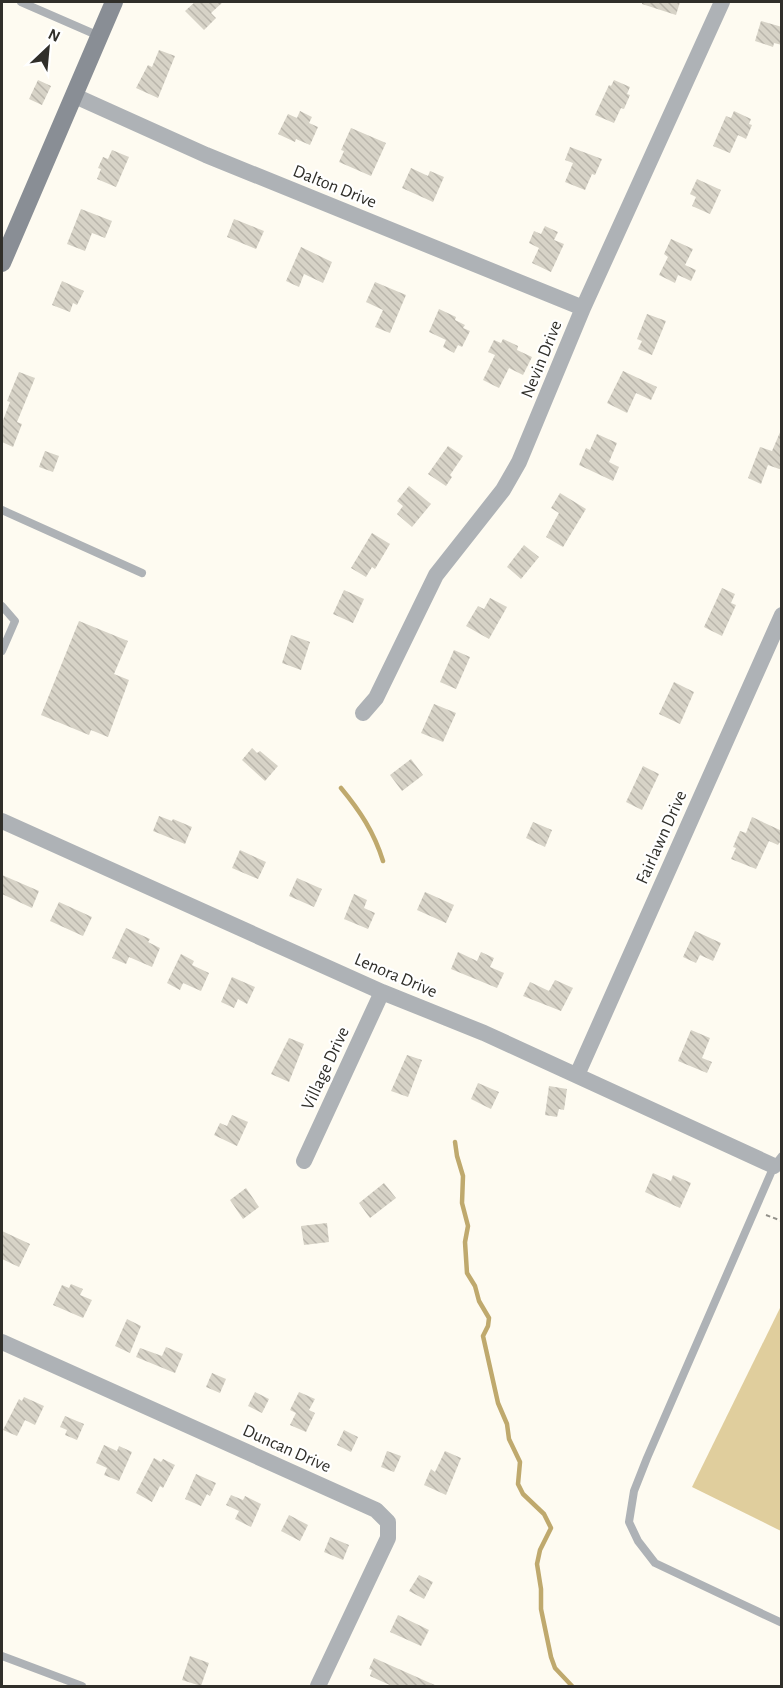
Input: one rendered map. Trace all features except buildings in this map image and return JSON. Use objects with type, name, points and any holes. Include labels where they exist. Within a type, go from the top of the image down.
[{"type":"street","points":[[2,263],[114,2]]},
{"type":"street","name":"Nevin Drive","points":[[363,713],[376,698],[436,575],[502,490],[519,462],[583,308],[722,2]]},
{"type":"street","name":"Dalton Drive","points":[[75,96],[207,155],[583,308]]},
{"type":"street","name":"Fairlawn Drive","points":[[577,1075],[782,615]]},
{"type":"street","name":"Lenora Drive","points":[[2,821],[382,992],[484,1033],[778,1161]]},
{"type":"street","name":"Village Drive","points":[[304,1161],[382,992]]},
{"type":"street","name":"Duncan Drive","points":[[2,1342],[376,1510],[388,1522],[388,1538],[318,1686]]},
{"type":"lane","points":[[21,2],[100,36]]},
{"type":"lane","points":[[2,510],[142,573]]},
{"type":"lane","points":[[2,606],[15,621],[2,651]]},
{"type":"lane","points":[[778,1161],[647,1458],[634,1491],[629,1522],[638,1541],[655,1563],[782,1623]]},
{"type":"lane","points":[[2,1656],[82,1686]]},
{"type":"path","points":[[755,1211],[782,1221]]},
{"type":"shaded area","points":[[781,1306],[781,1531],[692,1487]]},
{"type":"waterway","points":[[341,788],[366,822],[383,861]]},
{"type":"waterway","points":[[455,1142],[463,1176],[462,1203],[468,1226],[465,1242],[467,1273],[489,1318],[483,1336],[498,1403],[507,1424],[509,1439],[520,1462],[518,1484],[523,1494],[544,1514],[551,1528],[540,1550],[537,1564],[541,1609],[555,1668],[572,1686]]}]
